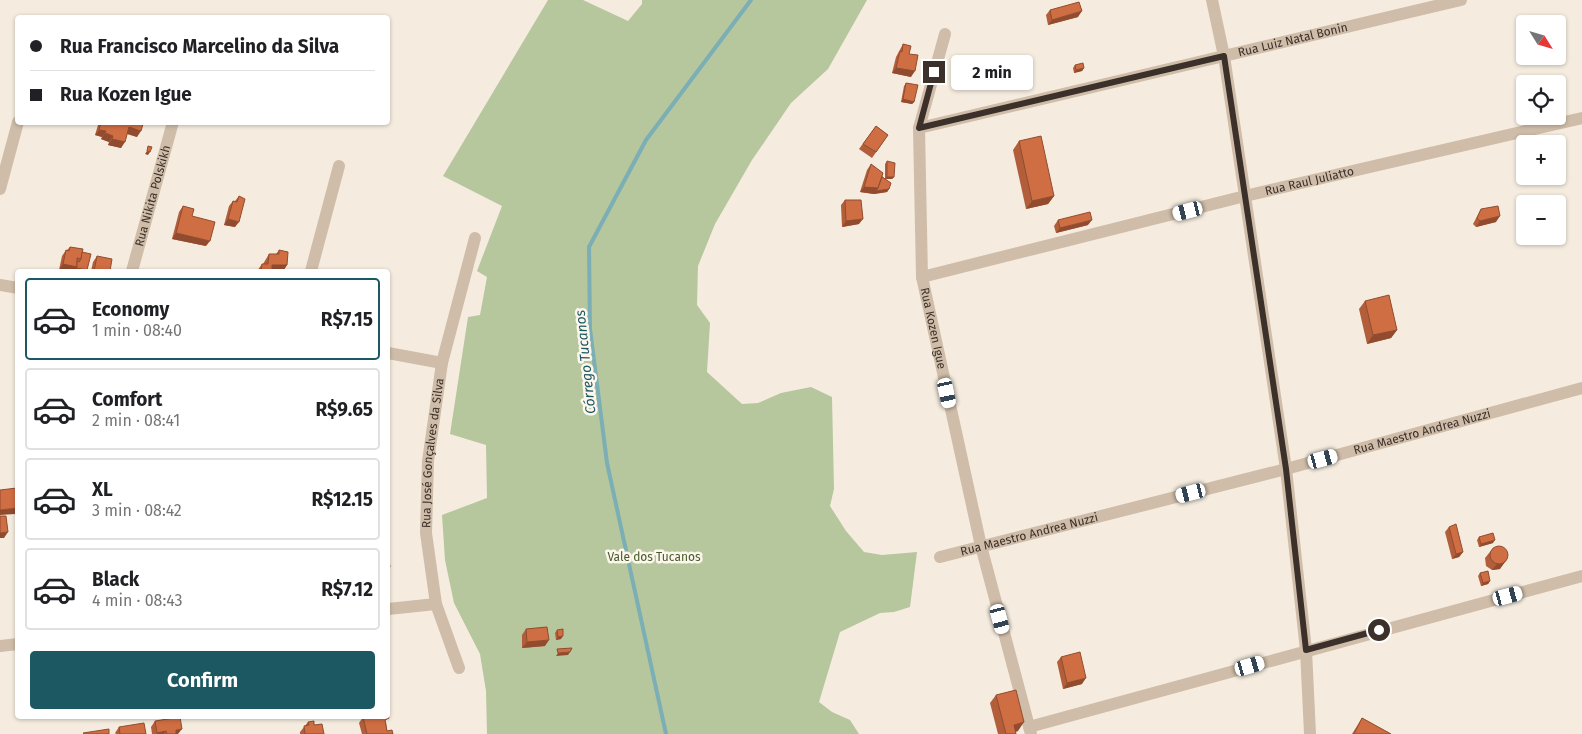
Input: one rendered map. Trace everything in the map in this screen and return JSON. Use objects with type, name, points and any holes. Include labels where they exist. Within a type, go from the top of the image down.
[{"type":"street","points":[[1212,0],[1224,56],[1286,469],[1306,650],[1310,734]]},
{"type":"street","name":"Rua Luiz Natal Bonin","points":[[919,128],[1458,0]]},
{"type":"street","name":"Rua Kozen Igue","points":[[945,34],[919,128],[922,277],[981,546],[1030,731]]},
{"type":"street","name":"Rua Raul Juliatto","points":[[922,277],[1245,196],[1582,118]]},
{"type":"street","points":[[0,189],[17,125]]},
{"type":"street","name":"Rua Nikita Polskikh","points":[[133,269],[172,125]]},
{"type":"street","points":[[312,269],[339,166]]},
{"type":"street","name":"Rua José Gonçalves da Silva","points":[[459,668],[436,604],[426,533],[428,461],[442,363],[475,238]]},
{"type":"street","points":[[0,284],[15,287]]},
{"type":"street","points":[[390,354],[442,363]]},
{"type":"street","name":"Rua Maestro Andrea Nuzzi","points":[[940,557],[1286,469],[1582,388]]},
{"type":"street","points":[[1030,731],[1306,650],[1582,576]]},
{"type":"street","points":[[390,609],[436,604]]},
{"type":"street","points":[[0,646],[15,644]]},
{"type":"green space","name":"Vale dos Tucanos","points":[[548,0],[583,0],[628,21],[642,4],[642,0],[867,0],[828,69],[791,103],[752,160],[715,224],[698,266],[697,305],[710,323],[707,372],[742,404],[758,403],[781,393],[811,387],[832,397],[834,489],[830,506],[846,531],[864,552],[882,555],[917,552],[910,607],[894,612],[880,613],[840,632],[819,702],[832,712],[850,720],[859,734],[487,734],[486,691],[480,654],[454,603],[445,560],[442,515],[487,498],[486,445],[450,434],[468,317],[480,315],[487,277],[477,271],[502,206],[443,176]]},
{"type":"building","points":[[1079,2],[1082,11],[1052,20],[1050,10]]},
{"type":"building","points":[[903,44],[911,46],[909,54],[918,55],[915,71],[896,68]]},
{"type":"building","points":[[1083,63],[1084,68],[1076,70],[1075,65]]},
{"type":"building","points":[[906,83],[918,85],[914,102],[903,99]]},
{"type":"building","points":[[100,125],[143,125],[141,131],[129,127],[125,142],[112,139],[113,136],[105,133],[106,131],[99,130]]},
{"type":"building","points":[[876,126],[888,135],[876,152],[863,144]]},
{"type":"building","points":[[1041,136],[1054,196],[1032,201],[1019,141]]},
{"type":"building","points":[[148,146],[152,147],[150,152],[147,151]]},
{"type":"building","points":[[887,161],[895,163],[894,177],[887,177]]},
{"type":"building","points":[[871,164],[883,173],[878,188],[864,187]]},
{"type":"building","points":[[882,177],[891,183],[889,189],[876,191],[878,188]]},
{"type":"building","points":[[239,196],[245,199],[239,222],[228,219],[233,201],[237,202]]},
{"type":"building","points":[[845,200],[861,200],[863,219],[846,221]]},
{"type":"building","points":[[183,206],[194,209],[192,216],[215,222],[210,241],[176,233]]},
{"type":"building","points":[[1498,206],[1500,216],[1480,221],[1477,218],[1481,209]]},
{"type":"building","points":[[1090,212],[1092,220],[1060,228],[1058,220]]},
{"type":"building","points":[[70,247],[83,249],[81,259],[77,258],[77,267],[63,264],[66,250],[69,251]]},
{"type":"building","points":[[279,250],[288,252],[287,265],[272,265],[272,269],[261,269],[262,264],[268,264],[269,254],[279,254]]},
{"type":"building","points":[[82,252],[91,254],[87,269],[76,268],[77,261],[79,262]]},
{"type":"building","points":[[97,256],[112,259],[110,269],[94,269]]},
{"type":"building","points":[[1389,295],[1397,330],[1373,335],[1365,301]]},
{"type":"building","points":[[15,488],[15,508],[0,510],[0,490]]},
{"type":"building","points":[[0,516],[6,516],[8,532],[0,533]]},
{"type":"building","points":[[1456,524],[1463,552],[1456,554],[1449,527]]},
{"type":"building","points":[[1493,533],[1495,540],[1481,544],[1479,537]]},
{"type":"building","points":[[1495,546],[1503,546],[1508,551],[1506,562],[1495,564],[1490,559],[1490,551]]},
{"type":"building","points":[[1488,571],[1490,581],[1483,583],[1480,573]]},
{"type":"building","points":[[547,627],[549,640],[527,642],[526,629]]},
{"type":"building","points":[[563,629],[563,636],[558,637],[557,630]]},
{"type":"building","points":[[572,648],[570,652],[558,653],[557,649]]},
{"type":"building","points":[[1080,652],[1086,678],[1067,683],[1061,657]]},
{"type":"building","points":[[1016,690],[1024,722],[1014,725],[1016,734],[1006,734],[996,695]]},
{"type":"building","points":[[1362,718],[1391,734],[1354,734]]},
{"type":"building","points":[[180,719],[182,729],[176,730],[176,734],[167,734],[166,731],[157,733],[155,721]]},
{"type":"building","points":[[363,719],[387,719],[385,720],[387,731],[392,730],[393,734],[367,734]]},
{"type":"building","points":[[314,721],[314,725],[322,724],[324,734],[305,734],[304,726],[309,725],[308,722]]},
{"type":"building","points":[[144,723],[146,734],[120,734],[119,727]]},
{"type":"building","points":[[109,729],[109,734],[83,733]]},
{"type":"waterway","name":"Córrego Tucanos","points":[[666,734],[607,463],[590,329],[589,247],[646,140],[751,0]]},
{"type":"route","points":[[934,72],[919,128],[1224,56],[1286,469],[1306,650],[1379,630]]}]
